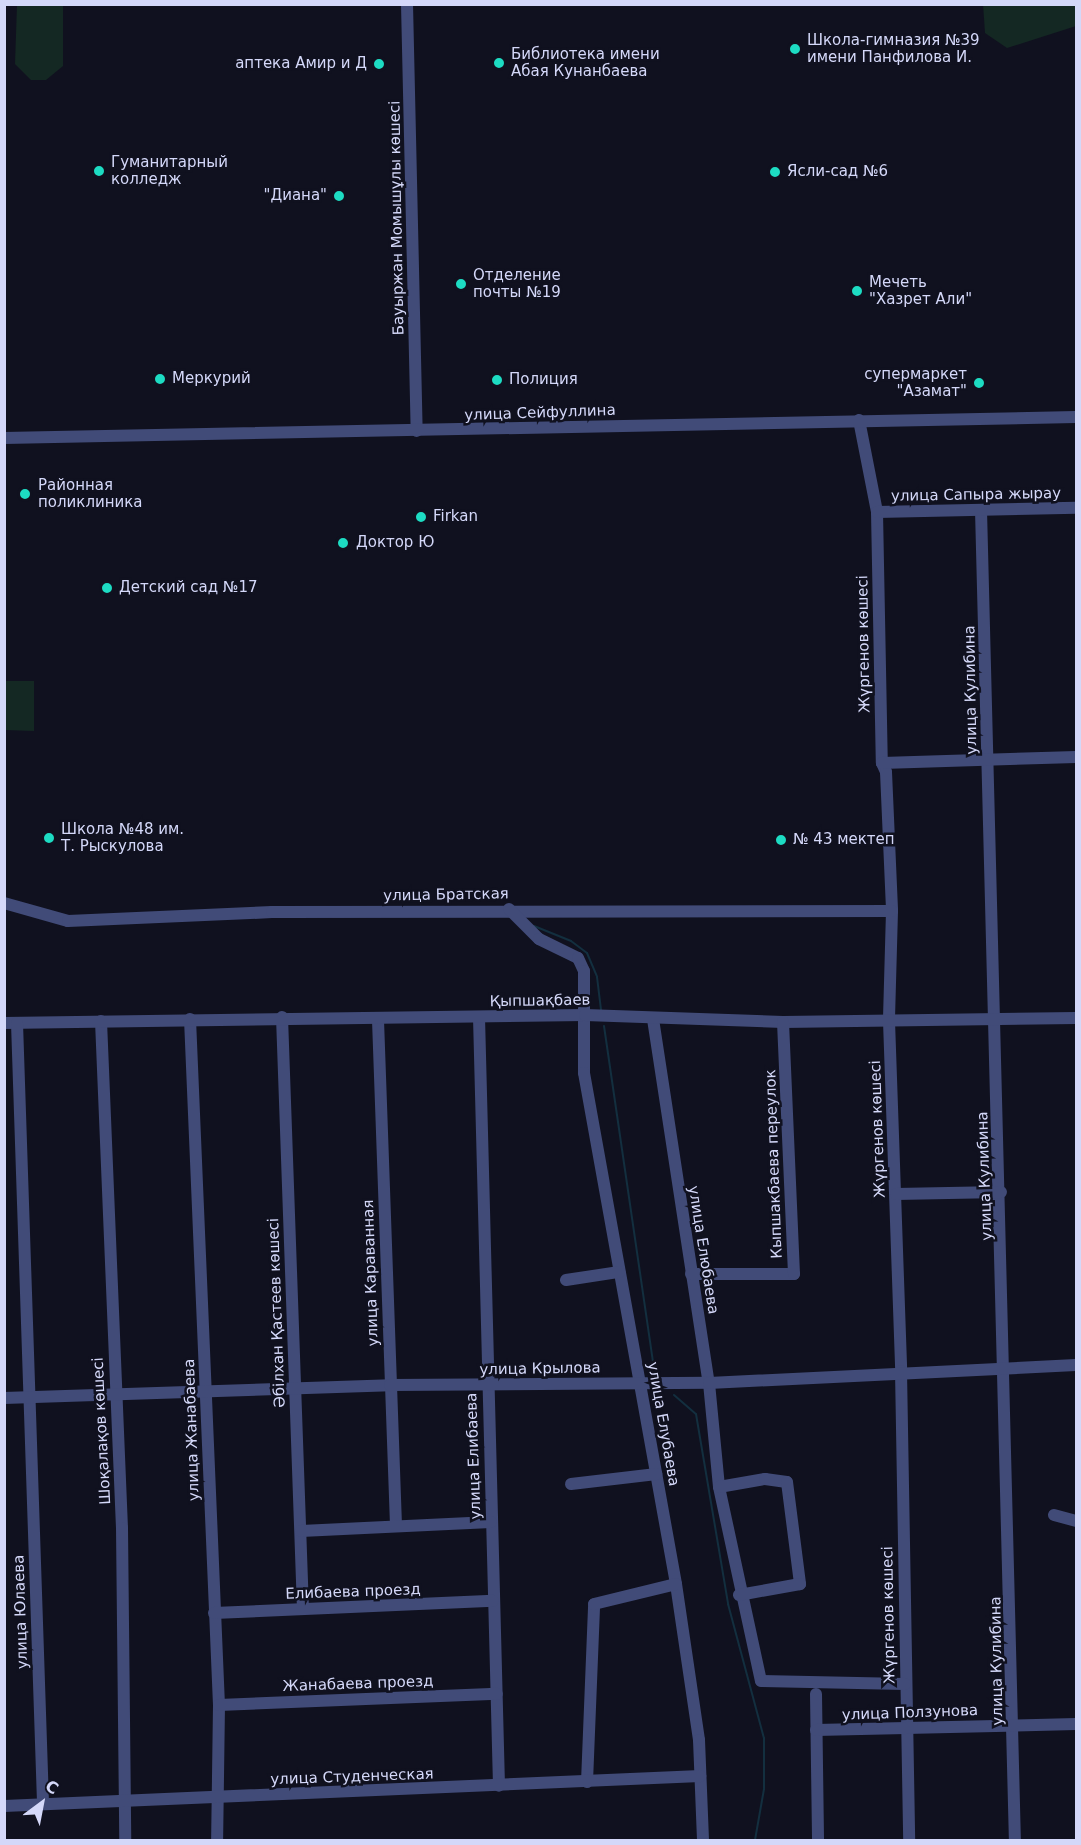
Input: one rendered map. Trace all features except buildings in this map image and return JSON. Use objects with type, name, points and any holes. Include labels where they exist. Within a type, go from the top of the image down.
[{"type":"street","name":"Бауыржан Момышұлы көшесі","points":[[407,4],[417,431]]},
{"type":"street","name":"улица Сейфуллина","points":[[4,438],[1077,417]]},
{"type":"street","name":"Жүргенов көшесі","points":[[859,420],[877,512],[882,763],[886,771],[892,911],[889,1021],[901,1371],[909,1840]]},
{"type":"street","name":"улица Сапыра жырау","points":[[877,512],[1077,508]]},
{"type":"street","name":"улица Кулибина","points":[[981,510],[1006,1367],[1015,1840]]},
{"type":"street","points":[[882,763],[987,758],[1077,758]]},
{"type":"street","name":"улица Братская","points":[[4,903],[68,921],[272,912],[509,909],[892,911]]},
{"type":"street","name":"улица Елубаева","points":[[509,909],[539,939],[579,958],[584,971],[584,1073],[676,1584],[700,1776],[703,1840]]},
{"type":"street","name":"Қыпшақбаев","points":[[11,1023],[282,1017],[378,1020],[585,1015],[783,1022],[995,1021],[1077,1018]]},
{"type":"street","name":"Әбілхан Қастеев көшесі","points":[[282,1017],[303,1609]]},
{"type":"street","name":"улица Елибаева","points":[[478,1017],[488,1300],[490,1522],[499,1786]]},
{"type":"street","name":"улица Жанабаева","points":[[190,1019],[219,1705],[217,1840]]},
{"type":"street","name":"улица Елюбаева","points":[[653,1019],[709,1383],[719,1487],[739,1595],[760,1681],[905,1684]]},
{"type":"street","name":"улица Караванная","points":[[378,1020],[396,1526]]},
{"type":"street","name":"Шоқалақов көшесі","points":[[101,1021],[114,1396],[122,1528],[125,1840]]},
{"type":"street","name":"Кыпшакбаева переулок","points":[[691,1274],[794,1274],[783,1022]]},
{"type":"street","name":"улица Юлаева","points":[[11,1023],[43,1804]]},
{"type":"street","points":[[896,1194],[1001,1192]]},
{"type":"street","points":[[566,1280],[619,1272]]},
{"type":"street","name":"улица Крылова","points":[[4,1398],[206,1394],[390,1385],[709,1383],[901,1371],[1077,1365]]},
{"type":"street","points":[[570,1484],[656,1474]]},
{"type":"street","points":[[719,1487],[765,1479],[788,1482],[800,1584],[739,1595]]},
{"type":"street","points":[[1054,1515],[1077,1521]]},
{"type":"street","points":[[301,1531],[490,1522]]},
{"type":"street","points":[[587,1782],[594,1604],[676,1584]]},
{"type":"street","name":"Елибаева проезд","points":[[214,1613],[493,1601]]},
{"type":"street","name":"Жанабаева проезд","points":[[219,1705],[497,1694]]},
{"type":"street","points":[[816,1694],[818,1840]]},
{"type":"street","name":"улица Ползунова","points":[[816,1730],[906,1726],[1077,1724]]},
{"type":"street","name":"улица Студенческая","points":[[4,1806],[700,1776]]},
{"type":"green space","points":[[983,4],[1076,5],[1076,26],[1007,48],[985,33]]},
{"type":"green space","points":[[17,5],[63,5],[63,66],[46,80],[31,80],[15,64]]},
{"type":"green space","points":[[5,681],[34,681],[34,731],[5,730]]},
{"type":"waterway","points":[[534,926],[571,941],[587,953],[597,977],[601,1010]]},
{"type":"waterway","points":[[604,1026],[654,1369]]},
{"type":"waterway","points":[[674,1395],[696,1414],[728,1604],[764,1738],[764,1789],[755,1840]]},
{"type":"place","name":"Школа-гимназия №39 имени Панфилова И.","points":[[795,49]]},
{"type":"place","name":"Библиотека имени Абая Кунанбаева","points":[[499,63]]},
{"type":"place","name":"аптека Амир и Д","points":[[379,64]]},
{"type":"place","name":"Гуманитарный колледж","points":[[99,171]]},
{"type":"place","name":"Ясли-сад №6","points":[[775,172]]},
{"type":"place","name":"\"Диана\"","points":[[339,196]]},
{"type":"place","name":"Отделение почты №19","points":[[461,284]]},
{"type":"place","name":"Мечеть \"Хазрет Али\"","points":[[857,291]]},
{"type":"place","name":"Меркурий","points":[[160,379]]},
{"type":"place","name":"Полиция","points":[[497,380]]},
{"type":"place","name":"супермаркет \"Азамат\"","points":[[979,383]]},
{"type":"place","name":"Районная поликлиника","points":[[25,494]]},
{"type":"place","name":"Firkan","points":[[421,517]]},
{"type":"place","name":"Доктор Ю","points":[[343,543]]},
{"type":"place","name":"Детский сад №17","points":[[107,588]]},
{"type":"place","name":"Школа №48 им. Т. Рыскулова","points":[[49,838]]},
{"type":"place","name":"№ 43 мектеп","points":[[781,840]]}]
